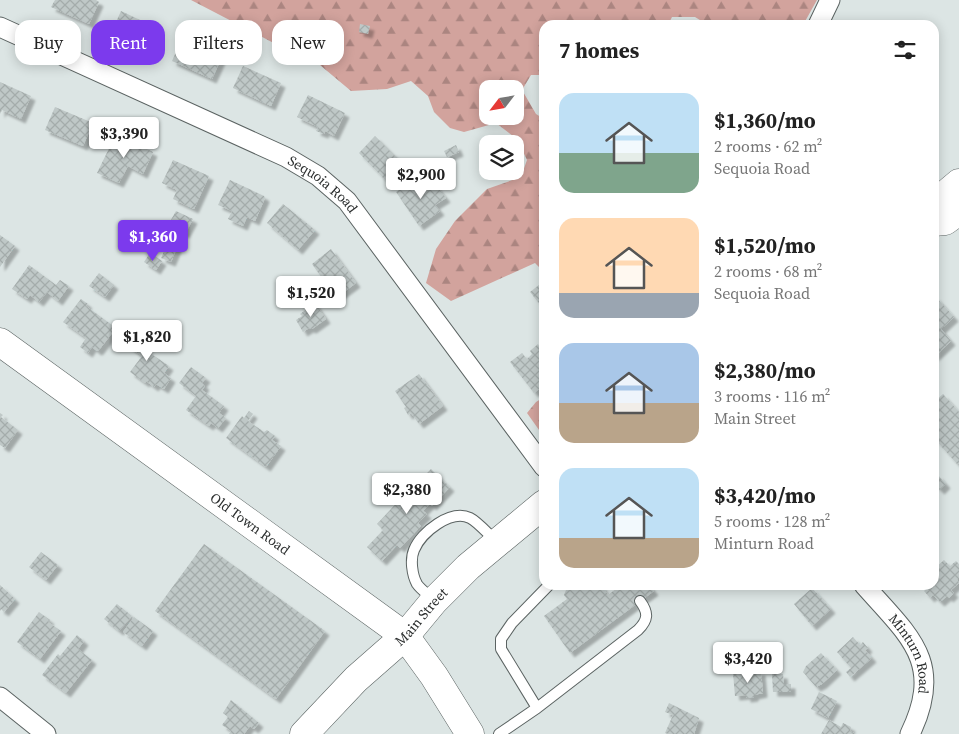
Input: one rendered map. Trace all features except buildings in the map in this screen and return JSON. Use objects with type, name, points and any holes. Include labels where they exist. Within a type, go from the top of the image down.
[{"type":"main road","points":[[939,200],[959,183]]},
{"type":"main road","points":[[939,222],[945,221],[959,211]]},
{"type":"main road","name":"Old Town Road","points":[[0,342],[405,636],[434,676],[470,734]]},
{"type":"main road","name":"Main Street","points":[[304,734],[356,679],[405,636],[434,601],[497,542],[539,508]]},
{"type":"street","points":[[820,20],[830,0]]},
{"type":"street","name":"Sequoia Road","points":[[0,27],[286,157],[318,176],[347,201],[539,461]]},
{"type":"street","name":"Minturn Road","points":[[868,590],[908,635],[918,652],[923,669],[924,699],[910,734]]},
{"type":"street","points":[[0,697],[46,734]]},
{"type":"lane","points":[[434,601],[418,585],[412,562],[414,549],[424,534],[436,524],[453,516],[470,518],[497,542]]},
{"type":"lane","points":[[537,708],[501,649],[501,639],[512,624],[544,590]]},
{"type":"lane","points":[[500,734],[537,708],[638,630],[646,622],[647,615],[640,601]]},
{"type":"green space","points":[[191,0],[817,0],[806,20],[700,20],[695,17],[672,17],[670,20],[539,20],[539,75],[531,75],[524,87],[524,80],[479,80],[479,125],[489,125],[464,132],[450,128],[434,112],[428,96],[411,81],[387,89],[351,91],[320,65],[344,65],[344,20],[272,20],[272,42],[262,37],[262,20],[229,20]]},
{"type":"green space","points":[[524,93],[539,116],[539,267],[535,263],[451,301],[426,283],[436,249],[455,221],[487,189],[512,180],[524,180],[524,168],[527,160],[524,154],[524,135],[512,135],[499,125],[524,125]]},
{"type":"green space","points":[[539,400],[539,430],[527,413]]}]
